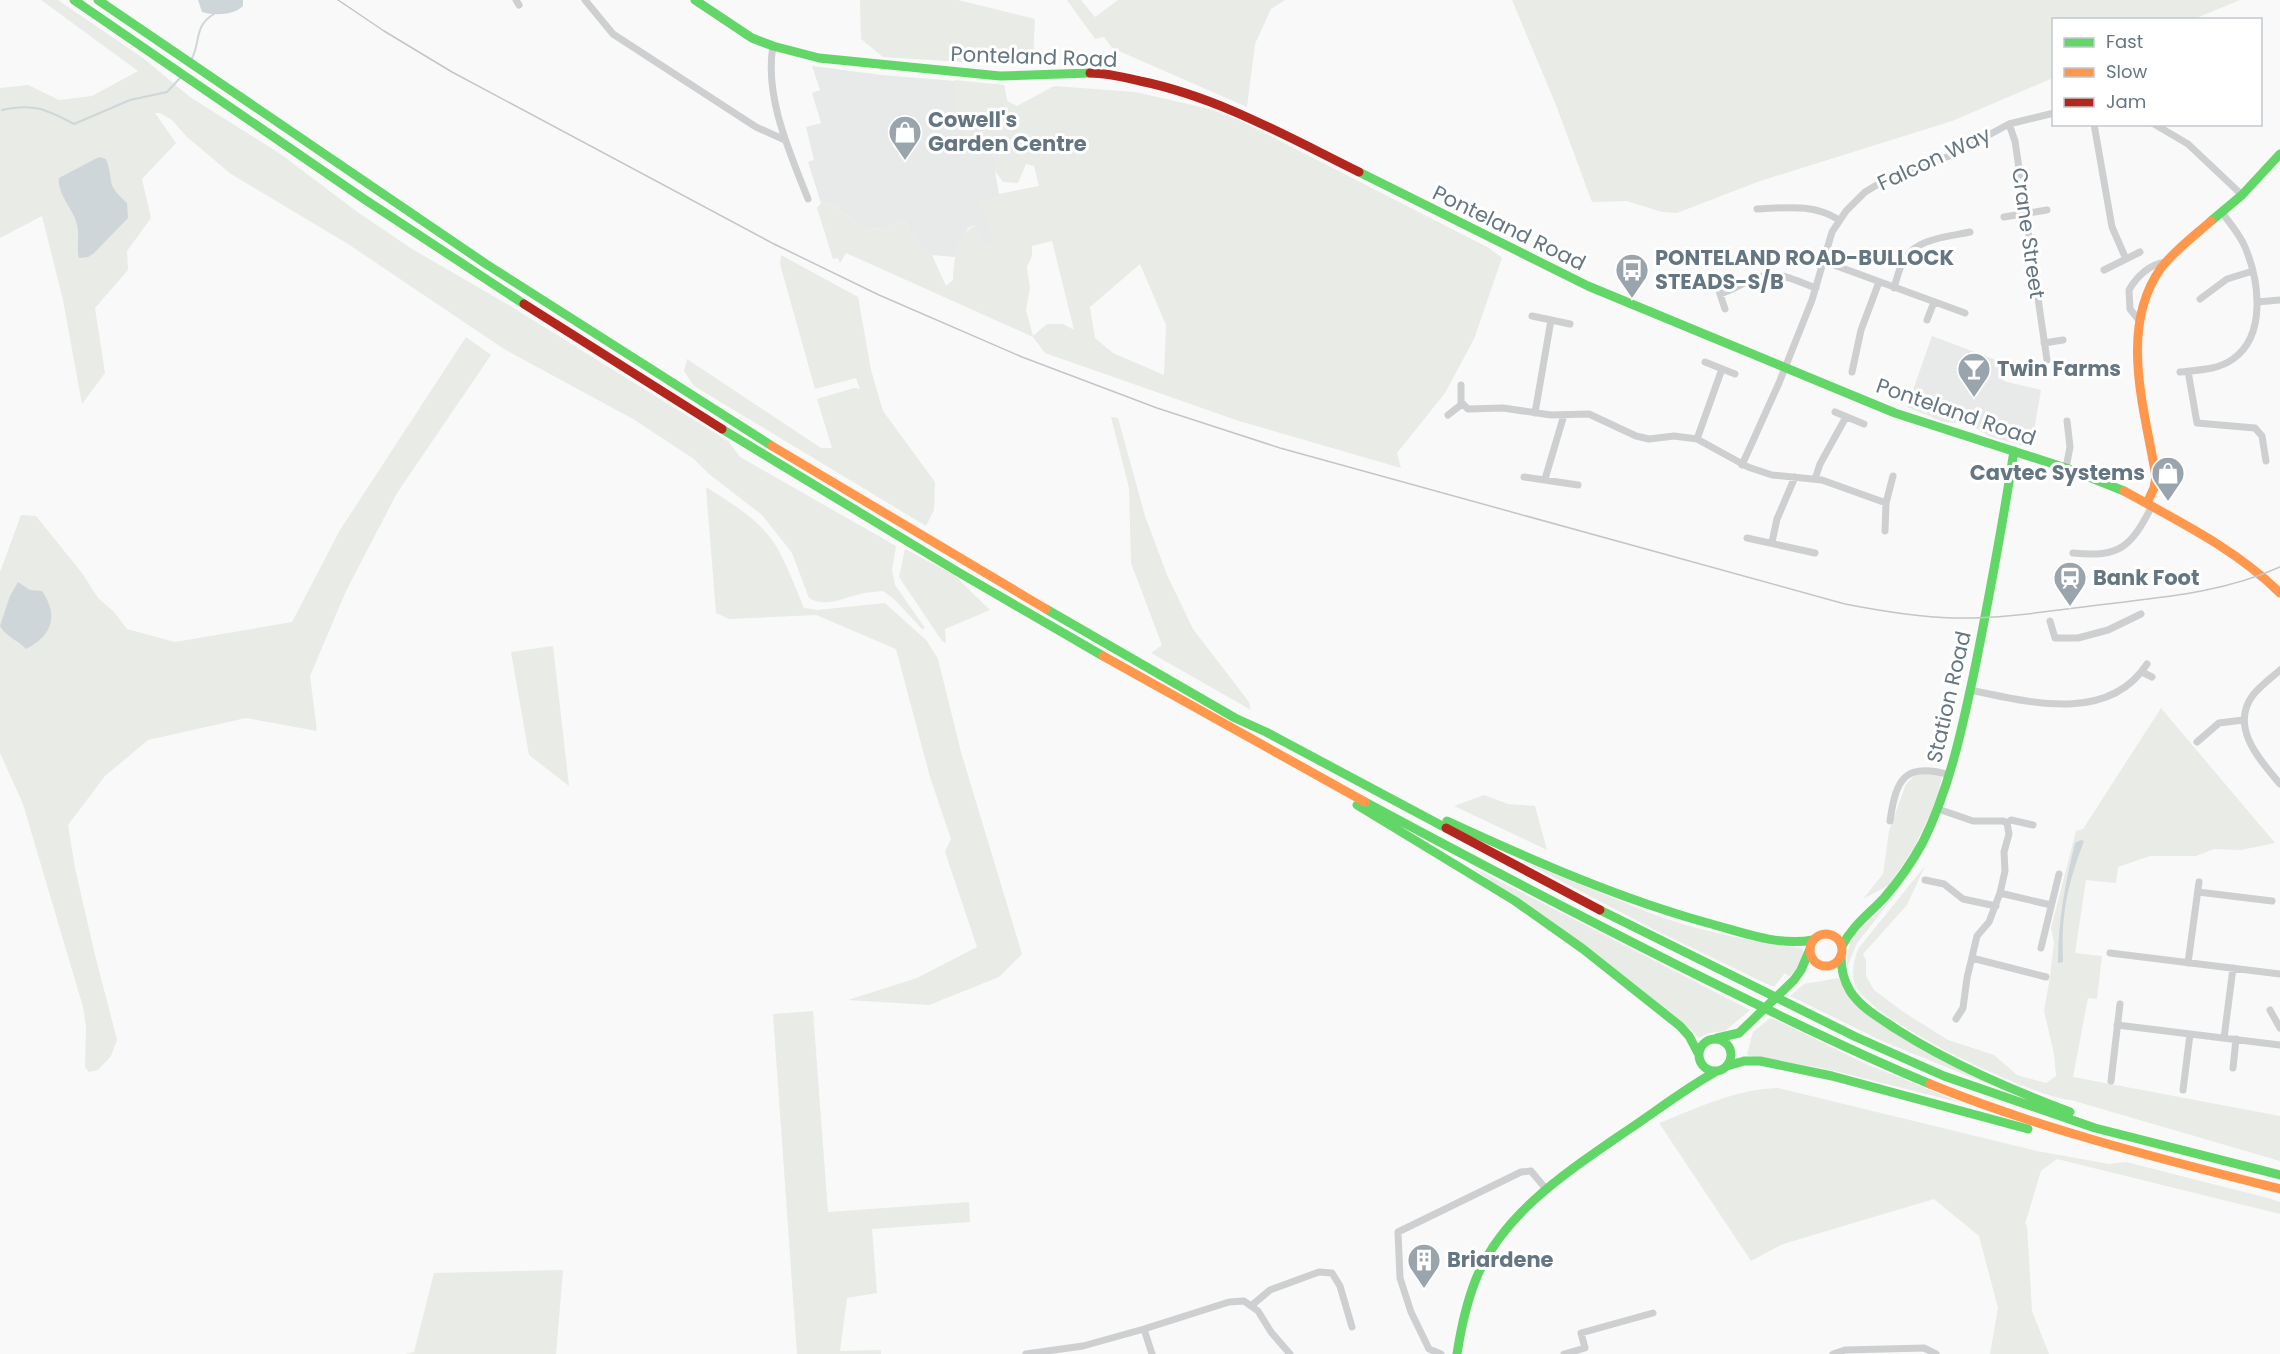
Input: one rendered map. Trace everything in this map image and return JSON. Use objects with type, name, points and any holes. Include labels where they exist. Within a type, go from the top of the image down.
[{"type":"main road","points":[[74,0],[356,194],[598,352],[862,516],[1106,658],[1312,773],[1519,883],[1858,1054],[2011,1115],[2116,1149],[2280,1189]]},
{"type":"main road","points":[[98,0],[378,193],[722,415],[1043,609],[1235,718],[1574,897],[1856,1037],[1944,1076],[2095,1128],[2280,1175]]},
{"type":"main road","name":"Ponteland Road","points":[[695,0],[752,38],[819,58],[1000,76],[1102,73],[1169,87],[1229,108],[1588,286],[1895,413],[2066,468],[2124,491],[2240,560],[2280,593]]},
{"type":"main road","points":[[2149,505],[2156,477],[2138,361],[2138,319],[2147,292],[2178,248],[2242,195],[2280,154]]},
{"type":"main road","name":"Station Road","points":[[1841,951],[1856,924],[1878,904],[1902,876],[1921,846],[1950,775],[1970,690],[2005,514],[2014,452]]},
{"type":"main road","points":[[1329,766],[1511,851],[1607,892],[1672,913],[1764,938],[1812,944]]},
{"type":"main road","points":[[1312,773],[1359,807],[1515,901],[1583,949],[1680,1026],[1691,1039],[1706,1068],[1717,1071]]},
{"type":"main road","name":"Station Road","points":[[1827,934],[1856,924]]},
{"type":"main road","points":[[1796,978],[1812,944],[1819,935],[1827,934],[1836,938],[1841,951],[1843,975],[1854,995],[1871,1011],[1906,1036],[2000,1084],[2069,1112],[2122,1129],[2154,1144]]},
{"type":"main road","points":[[1812,944],[1814,960],[1824,966]]},
{"type":"main road","points":[[1727,1066],[1740,1032],[1796,978],[1834,964],[1841,951]]},
{"type":"main road","points":[[1691,1086],[1705,1041],[1740,1032]]},
{"type":"main road","points":[[1717,1038],[1727,1044],[1731,1054]]},
{"type":"main road","points":[[1457,1354],[1466,1303],[1472,1285],[1488,1253],[1514,1219],[1546,1189],[1691,1086],[1727,1066],[1743,1061],[1760,1061],[1882,1087],[2115,1155],[2175,1164]]},
{"type":"street","points":[[585,0],[613,34],[756,127],[785,140]]},
{"type":"street","points":[[773,46],[769,67],[785,140],[808,199]]},
{"type":"street","name":"Falcon Way","points":[[1743,465],[1816,288],[1832,232],[1856,200],[1882,180],[1952,155],[2008,124],[2052,113]]},
{"type":"street","name":"Crane Street","points":[[2008,124],[2015,141],[2047,360]]},
{"type":"street","points":[[2094,126],[2112,227],[2126,259]]},
{"type":"street","points":[[2157,126],[2188,144],[2242,195]]},
{"type":"street","points":[[1757,209],[1811,208],[1825,211],[1839,220]]},
{"type":"street","points":[[2004,217],[2047,210]]},
{"type":"street","points":[[2222,213],[2240,236],[2253,271],[2257,302],[2255,326],[2250,338],[2235,358],[2222,366],[2184,372],[2197,423],[2260,430],[2266,461]]},
{"type":"street","points":[[1894,288],[1905,257],[1915,248],[1928,242],[1970,232]]},
{"type":"street","points":[[2104,270],[2140,252]]},
{"type":"street","points":[[1823,261],[1965,313]]},
{"type":"street","points":[[2138,319],[2130,309],[2129,290],[2147,269],[2157,263],[2166,262]]},
{"type":"street","points":[[2200,299],[2227,279],[2253,271]]},
{"type":"street","points":[[1720,294],[1760,277],[1771,275],[1816,288]]},
{"type":"street","points":[[1714,276],[1725,309]]},
{"type":"street","points":[[1852,372],[1861,330],[1879,282]]},
{"type":"street","points":[[2257,302],[2280,300]]},
{"type":"street","points":[[1928,320],[1934,302]]},
{"type":"street","points":[[1532,316],[1570,324]]},
{"type":"street","points":[[1535,413],[1551,320]]},
{"type":"street","points":[[2044,343],[2062,340]]},
{"type":"street","points":[[1705,362],[1736,374]]},
{"type":"street","points":[[1697,439],[1722,369]]},
{"type":"street","points":[[1461,385],[1462,404],[1472,410],[1497,408],[1564,415],[1589,414],[1642,438],[1674,436],[1697,439],[1743,465],[1764,473],[1829,482],[1867,498],[1886,503]]},
{"type":"street","points":[[1448,415],[1462,404]]},
{"type":"street","points":[[1835,412],[1864,424]]},
{"type":"street","points":[[1545,479],[1564,415]]},
{"type":"street","points":[[1815,479],[1820,464],[1846,417]]},
{"type":"street","points":[[2066,468],[2070,447],[2067,421]]},
{"type":"street","points":[[1524,477],[1578,485]]},
{"type":"street","points":[[1772,542],[1777,519],[1795,477]]},
{"type":"street","points":[[1885,531],[1886,503],[1893,477]]},
{"type":"street","points":[[2073,553],[2103,555],[2123,547],[2136,534],[2149,505]]},
{"type":"street","points":[[1747,538],[1815,553]]},
{"type":"street","points":[[2116,614],[2121,622]]},
{"type":"street","points":[[2050,621],[2055,639],[2078,638],[2108,630],[2141,614]]},
{"type":"street","points":[[1970,690],[2032,703],[2070,705],[2108,696],[2123,689],[2135,680],[2148,664]]},
{"type":"street","points":[[2280,670],[2254,694],[2247,705],[2243,720],[2256,755],[2280,784]]},
{"type":"street","points":[[2142,672],[2152,677]]},
{"type":"street","points":[[2197,742],[2219,723],[2243,720]]},
{"type":"street","points":[[1890,821],[1897,790],[1907,776],[1916,771],[1929,769],[1950,775]]},
{"type":"street","points":[[2273,776],[2280,770]]},
{"type":"street","points":[[1938,808],[1973,821],[2003,821],[2007,824],[2009,834],[2004,852],[2005,871],[2000,893],[1989,922],[1977,936],[1963,1008],[1956,1019]]},
{"type":"street","points":[[2007,824],[2011,820],[2033,825]]},
{"type":"street","points":[[2041,948],[2059,874]]},
{"type":"street","points":[[1925,880],[1944,884],[1963,899],[1996,906]]},
{"type":"street","points":[[2188,963],[2199,882]]},
{"type":"street","points":[[2198,892],[2272,901]]},
{"type":"street","points":[[2000,893],[2051,905]]},
{"type":"street","points":[[2110,953],[2280,974]]},
{"type":"street","points":[[1972,958],[2046,977]]},
{"type":"street","points":[[2224,1038],[2233,968]]},
{"type":"street","points":[[2111,1081],[2120,1004]]},
{"type":"street","points":[[2270,1010],[2280,1028]]},
{"type":"street","points":[[2118,1025],[2280,1044]]},
{"type":"street","points":[[2183,1090],[2190,1034]]},
{"type":"street","points":[[2233,1068],[2236,1040]]},
{"type":"street","points":[[1441,1354],[1429,1348],[1411,1312],[1400,1278],[1398,1232],[1521,1172],[1531,1172],[1546,1189]]},
{"type":"street","points":[[1251,1306],[1270,1290],[1319,1272],[1332,1273],[1340,1286],[1352,1327]]},
{"type":"street","points":[[1026,1354],[1083,1346],[1229,1302],[1244,1301],[1258,1311],[1271,1332],[1290,1354]]},
{"type":"street","points":[[1564,1354],[1586,1351],[1581,1334],[1653,1313]]},
{"type":"street","points":[[1144,1329],[1152,1354]]},
{"type":"street","points":[[1833,1354],[1845,1350],[1924,1348],[1936,1354]]},
{"type":"shaded area","points":[[41,0],[58,0],[143,58],[190,97],[282,155],[356,211],[412,249],[507,304],[728,441],[740,457],[896,546],[892,570],[895,585],[925,628],[922,629],[894,599],[883,591],[863,593],[828,602],[809,598],[792,553],[762,515],[709,474],[694,459],[633,419],[504,349],[348,244],[231,174],[187,137],[172,120],[160,113],[155,113],[176,143],[142,179],[151,218],[127,251],[128,270],[95,308],[105,373],[82,404],[63,300],[42,216],[0,238],[0,88],[28,85],[59,100],[92,96],[138,71]]},
{"type":"shaded area","points":[[198,0],[243,0],[243,6],[230,13],[213,14],[202,12]]},
{"type":"shaded area","points":[[860,0],[958,0],[1035,19],[1033,59],[978,63],[883,57],[861,39]]},
{"type":"shaded area","points":[[1067,0],[1081,0],[1095,17],[1118,0],[1285,0],[1271,9],[1255,44],[1247,107],[1112,48],[1104,37],[1095,39]]},
{"type":"shaded area","points":[[1512,0],[2240,0],[2196,18],[2052,18],[2052,78],[1952,121],[1760,181],[1677,213],[1662,212],[1627,201],[1592,202],[1556,105]]},
{"type":"shaded area","name":"Cowell's Garden Centre","points":[[812,66],[882,75],[1004,85],[1007,101],[1017,106],[995,171],[999,194],[1039,186],[997,247],[981,242],[975,225],[968,228],[960,241],[955,257],[932,255],[923,250],[906,221],[884,228],[865,229],[834,205],[821,203],[808,162],[814,160],[806,127],[821,123],[812,93],[820,90]]},
{"type":"shaded area","points":[[955,80],[1004,85],[1007,101],[1017,106],[1054,86],[1135,92],[1210,109],[1241,121],[1489,248],[1502,258],[1474,339],[1445,393],[1397,453],[1401,468],[1239,421],[1045,353],[1033,337],[846,253],[840,263],[838,258],[833,259],[817,208],[821,203],[834,205],[865,229],[884,228],[906,221],[923,250],[932,255],[946,286],[953,280],[957,249],[969,229],[976,225],[981,242],[994,246],[988,222],[976,201],[1039,186],[1034,166],[1026,164],[1018,183],[1003,182],[995,171],[1006,139],[983,145],[963,142],[958,115],[953,109]],"holes":[[[1052,241],[1074,330],[1063,324],[1047,324],[1033,336],[1026,310],[1030,288],[1027,267],[1032,256],[1032,246]],[[1140,264],[1166,325],[1164,375],[1113,353],[1095,338],[1090,307]]]},
{"type":"shaded area","points":[[99,157],[106,159],[115,191],[127,203],[128,218],[94,253],[88,257],[79,258],[77,225],[63,196],[59,178]]},
{"type":"shaded area","points":[[781,255],[858,297],[871,370],[883,411],[935,482],[934,510],[926,526],[694,386],[684,371],[687,359],[821,448],[832,448],[817,399],[854,388],[860,389],[856,378],[815,389],[780,264]]},
{"type":"shaded area","name":"Twin Farms","points":[[1932,336],[2004,363],[2003,381],[2041,390],[2031,448],[1989,436],[1969,424],[1944,422],[1907,407]]},
{"type":"shaded area","points":[[466,337],[491,355],[397,493],[346,591],[310,676],[317,731],[246,718],[148,740],[105,776],[68,825],[75,868],[117,1040],[111,1056],[98,1070],[89,1072],[85,1067],[86,1028],[83,1007],[23,804],[0,753],[0,572],[21,515],[36,516],[82,573],[98,598],[114,612],[127,629],[175,642],[292,622],[340,530]]},
{"type":"shaded area","points":[[1111,417],[1118,418],[1145,516],[1167,575],[1193,629],[1249,702],[1251,710],[1151,653],[1162,645],[1131,563],[1129,488]]},
{"type":"shaded area","points":[[706,487],[748,515],[769,536],[784,561],[804,608],[817,610],[885,603],[927,641],[938,659],[961,752],[1022,954],[999,977],[929,1005],[848,1000],[917,978],[977,947],[945,852],[951,839],[930,777],[896,649],[816,615],[729,619],[716,613]]},
{"type":"shaded area","points":[[905,549],[954,575],[990,610],[945,629],[946,643],[942,641],[899,577]]},
{"type":"shaded area","points":[[18,582],[30,590],[42,591],[51,617],[47,632],[26,649],[5,633],[0,626],[10,596]]},
{"type":"shaded area","points":[[553,646],[569,786],[529,755],[511,652]]},
{"type":"shaded area","points":[[2161,708],[2275,843],[2241,850],[2214,849],[2196,856],[2150,856],[2118,867],[2116,883],[2086,880],[2075,953],[2102,956],[2097,999],[2088,998],[2073,1077],[2280,1116],[2280,1161],[2023,1086],[1954,1055],[1890,1018],[1867,1000],[1855,985],[1853,976],[1858,949],[1925,866],[1907,905],[1863,954],[1866,960],[1866,976],[1874,990],[1948,1040],[1994,1055],[2017,1075],[2046,1083],[2056,1076],[2054,1054],[2044,1011],[2054,942],[2051,928],[2076,831],[2083,829]]},
{"type":"shaded area","points":[[1925,771],[1936,771],[1942,777],[1937,799],[1914,848],[1889,885],[1863,899],[1883,874],[1889,831],[1906,784],[1914,776]]},
{"type":"shaded area","points":[[1484,795],[1508,804],[1535,806],[1547,850],[1454,806]]},
{"type":"shaded area","points":[[2084,841],[2066,900],[2063,962],[2058,963],[2059,932],[2065,888],[2075,843]]},
{"type":"shaded area","points":[[1522,861],[1634,907],[1687,925],[1764,943],[1803,948],[1802,960],[1789,977],[1785,973],[1775,986],[1771,986],[1655,930]]},
{"type":"shaded area","points":[[1472,867],[1750,1010],[1725,1031],[1709,1033],[1699,1038]]},
{"type":"shaded area","points":[[1894,894],[1857,943],[1847,967],[1847,955],[1852,936],[1878,913]]},
{"type":"shaded area","points":[[1839,978],[1846,993],[1995,1087],[1882,1041],[1790,996],[1804,984]]},
{"type":"shaded area","points":[[813,1011],[828,1212],[969,1202],[970,1222],[872,1229],[877,1293],[847,1298],[840,1351],[881,1350],[881,1354],[797,1354],[773,1014]]},
{"type":"shaded area","points":[[1769,1019],[1774,1019],[1866,1064],[1962,1103],[1827,1069],[1749,1056],[1747,1054],[1753,1032]]},
{"type":"shaded area","points":[[1778,1088],[2037,1151],[2109,1164],[2126,1162],[2280,1202],[2280,1214],[2057,1159],[2041,1171],[2025,1224],[2027,1225],[2032,1311],[2049,1354],[1990,1354],[1998,1308],[1979,1236],[1934,1199],[1783,1244],[1751,1261],[1659,1123],[1732,1096]]},
{"type":"shaded area","points":[[563,1270],[556,1354],[404,1354],[414,1352],[434,1273]]},
{"type":"waterway","points":[[191,60],[200,30],[207,19],[214,14]]},
{"type":"waterway","points":[[2,110],[31,107],[74,124],[130,100],[167,92],[180,78]]},
{"type":"tram line","points":[[338,0],[452,72],[772,243],[879,295],[1022,357],[1157,408],[1280,448],[1845,604],[1912,615],[1953,618],[1991,617],[2151,599],[2217,588],[2280,567]]},
{"type":"traffic: fast","points":[[74,0],[364,199],[524,304]]},
{"type":"traffic: fast","points":[[98,0],[486,264],[772,446]]},
{"type":"traffic: fast","points":[[695,0],[752,38],[819,58],[1000,76],[1090,73]]},
{"type":"traffic: fast","points":[[2211,221],[2242,195],[2280,154]]},
{"type":"traffic: fast","points":[[1359,172],[1588,286],[1895,413],[2066,468],[2124,491]]},
{"type":"traffic: fast","points":[[722,429],[958,572],[1103,656]]},
{"type":"traffic: fast","points":[[1842,946],[1851,932],[1884,898],[1910,864],[1933,820],[1949,776],[1976,663],[2014,451]]},
{"type":"traffic: fast","points":[[1046,609],[1235,718],[1266,732],[1446,828]]},
{"type":"traffic: fast","points":[[1365,802],[1679,966],[1835,1042],[1930,1084]]},
{"type":"traffic: fast","points":[[1357,805],[1515,901],[1583,949],[1680,1026],[1689,1036],[1698,1053]]},
{"type":"traffic: fast","points":[[1447,821],[1579,879],[1646,904],[1764,938],[1788,941],[1813,940]]},
{"type":"traffic: fast","points":[[1600,910],[1856,1037],[1944,1076],[2095,1128],[2280,1175]]},
{"type":"traffic: fast","points":[[1717,1038],[1739,1033],[1794,980],[1810,949]]},
{"type":"traffic: fast","points":[[1841,956],[1843,974],[1850,991],[1865,1008],[1877,1017],[1959,1065],[2070,1112]]},
{"type":"traffic: fast","points":[[1715,1039],[1727,1043],[1731,1055],[1727,1067],[1715,1071],[1703,1067],[1699,1055],[1703,1043],[1715,1039]]},
{"type":"traffic: fast","points":[[1727,1066],[1744,1061],[1760,1061],[1832,1076],[2028,1129]]},
{"type":"traffic: fast","points":[[1457,1354],[1464,1316],[1476,1279],[1487,1256],[1519,1215],[1558,1179],[1681,1093],[1717,1071]]},
{"type":"traffic: slow","points":[[2147,503],[2156,477],[2138,370],[2141,317],[2148,291],[2166,261],[2211,221]]},
{"type":"traffic: slow","points":[[772,446],[1046,609]]},
{"type":"traffic: slow","points":[[2124,491],[2226,549],[2280,593]]},
{"type":"traffic: slow","points":[[1103,656],[1365,802]]},
{"type":"traffic: slow","points":[[1826,934],[1837,939],[1842,950],[1837,961],[1826,966],[1815,961],[1810,950],[1815,939],[1826,934]]},
{"type":"traffic: slow","points":[[1930,1084],[2059,1130],[2280,1189]]},
{"type":"traffic: jam","points":[[1090,73],[1127,78],[1197,97],[1252,119],[1359,172]]},
{"type":"traffic: jam","points":[[524,304],[722,429]]},
{"type":"traffic: jam","points":[[1446,828],[1600,910]]},
{"type":"place","name":"Cowell's Garden Centre","points":[[905,161]]},
{"type":"place","name":"PONTELAND ROAD-BULLOCK STEADS-S/B","points":[[1632,299]]},
{"type":"place","name":"Twin Farms","points":[[1974,398]]},
{"type":"place","name":"Cavtec Systems","points":[[2168,502]]},
{"type":"place","name":"Bank Foot","points":[[2070,607]]},
{"type":"place","name":"Briardene","points":[[1424,1289]]}]
